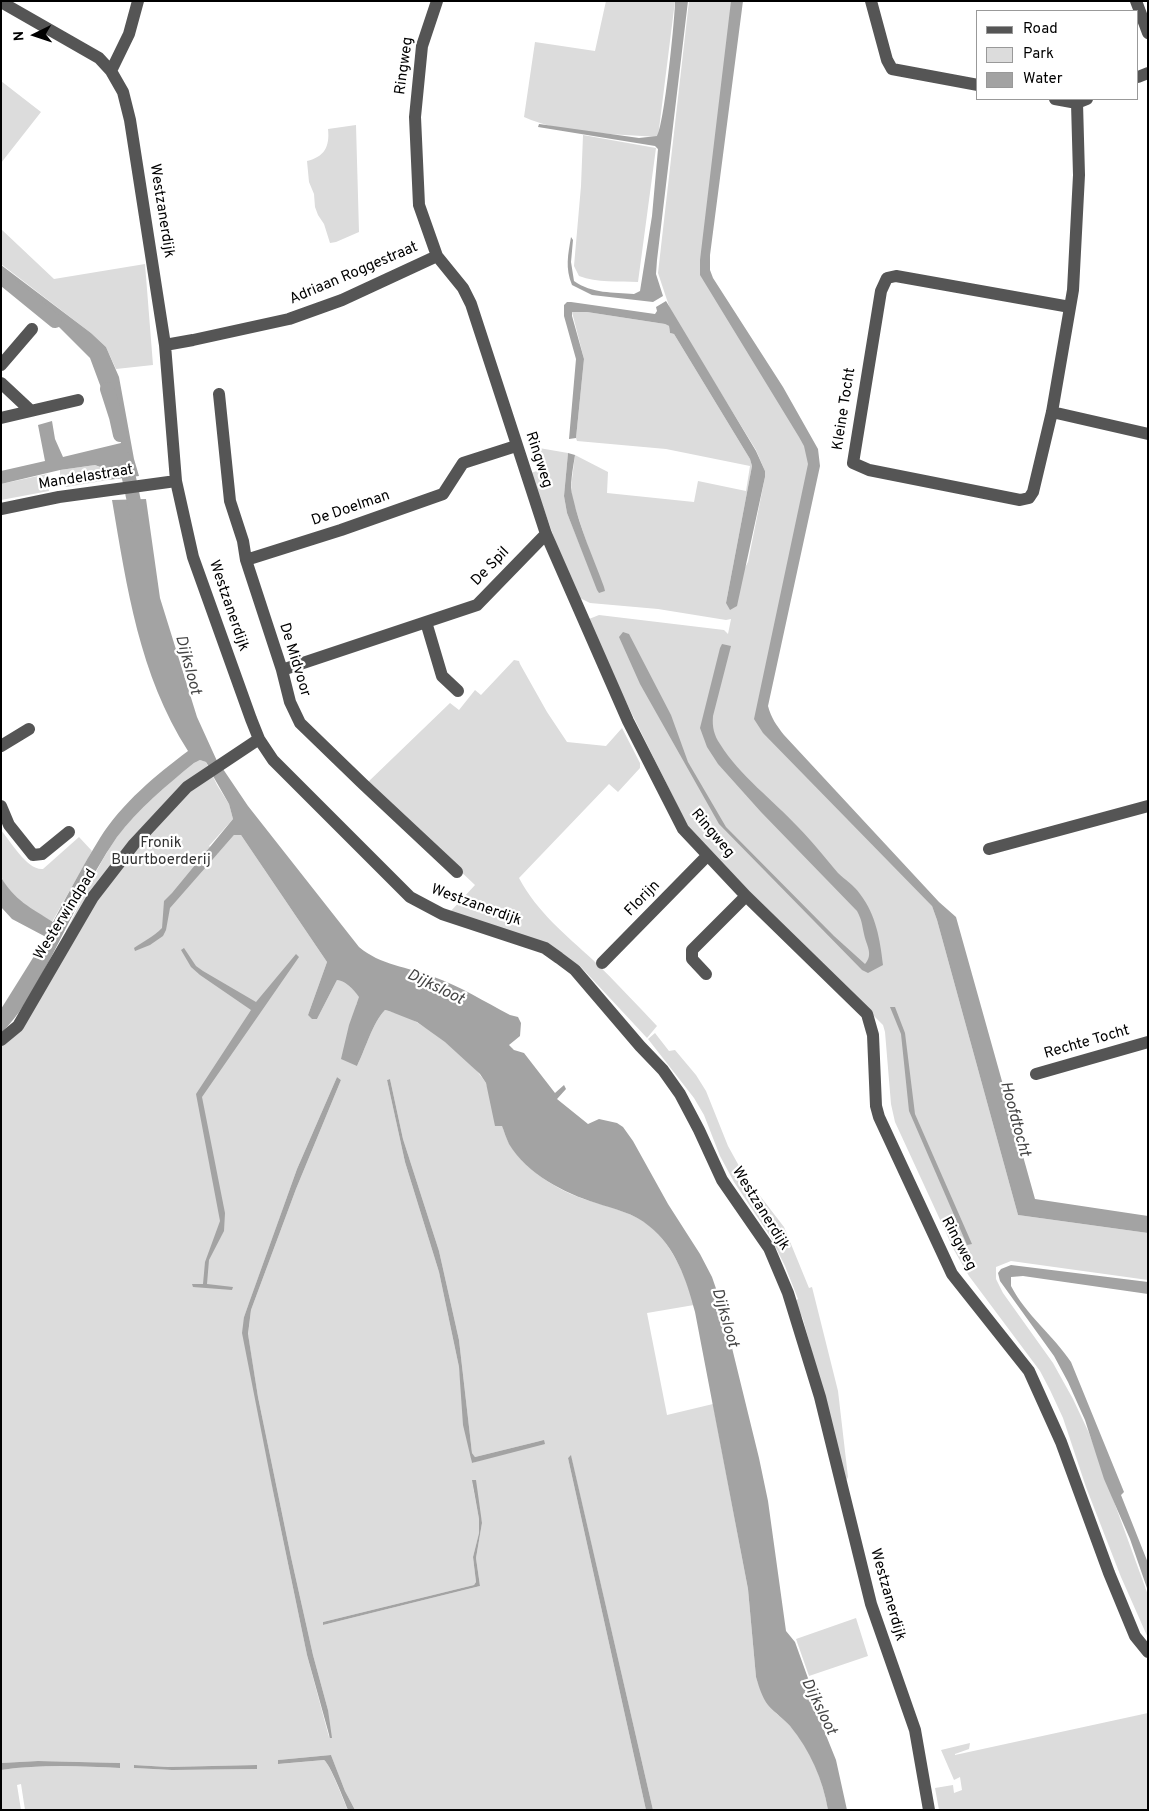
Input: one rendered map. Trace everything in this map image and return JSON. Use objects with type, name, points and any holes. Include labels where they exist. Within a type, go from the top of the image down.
[{"type":"street","points":[[111,71],[129,34],[138,1]]},
{"type":"street","name":"Ringweg","points":[[438,1],[422,46],[415,117],[419,205],[437,256],[463,288],[471,304],[546,534],[628,721],[683,829],[746,896],[867,1014],[873,1035],[878,1117],[952,1274],[1029,1371],[1061,1442],[1135,1636],[1148,1652]]},
{"type":"street","points":[[871,1],[887,60],[892,69],[976,85]]},
{"type":"street","points":[[1136,1],[1148,33]]},
{"type":"street","name":"Westzanerdijk","points":[[1,2],[99,58],[111,71],[123,92],[130,120],[165,345],[176,481],[193,557],[259,739],[273,760],[410,897],[442,914],[546,948],[575,970],[663,1070],[680,1094],[722,1180],[769,1248],[788,1292],[820,1397],[871,1604],[915,1730],[929,1810]]},
{"type":"street","name":"Kleine Tocht","points":[[1068,100],[1082,101],[1073,290],[1052,412],[1033,492],[1029,498],[1020,500],[878,472],[853,463],[881,291],[887,278],[896,276],[1070,307]]},
{"type":"street","name":"Adriaan Roggestraat","points":[[165,345],[289,320],[342,300],[437,256]]},
{"type":"street","points":[[1,365],[32,329]]},
{"type":"street","points":[[1,383],[31,411]]},
{"type":"street","name":"De Midvoor","points":[[219,394],[230,501],[246,560],[294,712],[300,723],[456,872]]},
{"type":"street","points":[[1,418],[78,400]]},
{"type":"street","points":[[1052,412],[1148,434]]},
{"type":"street","name":"De Doelman","points":[[246,560],[341,530],[443,494],[463,463],[516,446]]},
{"type":"street","name":"Mandelastraat","points":[[1,509],[59,496],[176,481]]},
{"type":"street","name":"De Spil","points":[[282,670],[477,605],[546,534]]},
{"type":"street","points":[[426,622],[442,676],[458,691]]},
{"type":"street","points":[[1,746],[29,730]]},
{"type":"street","name":"Westerwindpad","points":[[1,1040],[18,1026],[92,897],[151,826],[187,787],[259,739]]},
{"type":"street","points":[[1,806],[9,825],[33,855],[42,854],[69,832]]},
{"type":"street","points":[[989,849],[1148,806]]},
{"type":"street","name":"Florijn","points":[[602,963],[707,856]]},
{"type":"street","points":[[706,974],[692,959],[692,950],[746,896]]},
{"type":"street","name":"Rechte Tocht","points":[[1036,1074],[1148,1042]]},
{"type":"green space","points":[[606,1],[675,1],[658,137],[572,130],[539,123],[524,117],[535,42],[595,51]]},
{"type":"green space","points":[[689,1],[733,1],[704,269],[815,457],[762,721],[936,903],[932,906],[1018,1215],[1148,1233],[1148,1280],[1011,1261],[996,1267],[996,1279],[1003,1293],[1053,1363],[1089,1433],[1148,1595],[1148,1638],[1121,1577],[1086,1487],[1063,1418],[1050,1390],[1040,1371],[969,1276],[954,1250],[895,1122],[891,1104],[883,1025],[696,840],[592,633],[589,619],[599,615],[724,630],[728,634],[731,619],[726,620],[658,609],[590,603],[580,598],[572,588],[531,473],[545,468],[539,448],[568,453],[564,496],[567,513],[599,593],[591,556],[572,498],[575,455],[608,472],[607,493],[694,502],[698,481],[746,491],[750,466],[666,449],[577,441],[584,359],[572,312],[587,312],[665,324],[669,326],[670,333],[674,334],[750,459],[752,466],[726,603],[748,562],[765,471],[756,450],[671,312],[658,273]]},
{"type":"green space","points":[[1,81],[41,112],[1,163]]},
{"type":"green space","points":[[356,125],[359,232],[330,243],[324,224],[315,207],[314,194],[309,182],[307,161],[318,157],[325,150],[328,141],[328,129]]},
{"type":"green space","points":[[583,135],[656,148],[638,282],[601,281],[586,278],[579,276],[574,266],[581,186]]},
{"type":"green space","points":[[1,229],[54,279],[145,264],[153,365],[116,369],[106,347],[91,333],[1,264]]},
{"type":"green space","points":[[95,465],[104,470],[108,480],[66,487],[60,479],[60,470]]},
{"type":"green space","points":[[47,474],[49,491],[1,500],[1,484]]},
{"type":"green space","points":[[514,660],[519,661],[547,712],[567,742],[606,746],[622,728],[640,763],[640,768],[618,792],[609,784],[519,878],[534,902],[543,912],[657,1026],[647,1038],[580,966],[450,912],[475,885],[367,783],[450,703],[459,710],[475,690],[481,695]]},
{"type":"green space","name":"Fronik Buurtboerderij","points":[[200,760],[206,762],[229,804],[233,819],[209,846],[217,854],[234,835],[241,835],[327,962],[308,1015],[317,1019],[337,980],[347,984],[360,997],[356,1005],[357,1066],[373,1029],[385,1010],[415,1021],[437,1035],[480,1074],[486,1083],[506,1137],[515,1153],[523,1162],[543,1178],[565,1191],[628,1213],[643,1221],[658,1234],[672,1252],[683,1273],[694,1305],[647,1313],[667,1415],[713,1404],[748,1589],[756,1677],[770,1706],[796,1734],[809,1754],[823,1787],[828,1810],[653,1810],[571,1456],[568,1458],[646,1810],[355,1810],[345,1791],[331,1755],[278,1760],[279,1764],[324,1760],[333,1775],[348,1810],[25,1810],[21,1784],[17,1785],[21,1810],[1,1810],[1,1770],[45,1766],[120,1768],[120,1763],[38,1761],[1,1763],[1,1047],[73,938],[66,931],[96,871],[117,837],[143,807],[194,763]],"holes":[[[337,1077],[341,1080],[296,1189],[251,1310],[248,1335],[258,1397],[291,1557],[313,1655],[328,1710],[329,1737],[307,1655],[274,1496],[244,1317],[297,1169]],[[390,1079],[403,1139],[439,1251],[459,1340],[472,1453],[475,1457],[544,1440],[472,1463],[459,1367],[439,1272],[405,1162],[387,1080]],[[472,1481],[482,1523],[476,1558],[480,1586],[323,1625],[323,1622],[474,1585],[476,1582],[473,1557],[479,1533],[479,1519]],[[134,1765],[168,1767],[257,1765],[256,1769],[172,1770],[134,1768]]]},
{"type":"green space","points":[[1,830],[25,860],[37,868],[43,869],[79,837],[92,851],[52,922],[23,904],[6,886],[1,874]]},
{"type":"green space","points":[[655,1033],[669,1051],[675,1050],[696,1075],[706,1091],[728,1146],[744,1175],[784,1227],[809,1288],[812,1287],[838,1391],[848,1477],[845,1483],[803,1319],[795,1301],[798,1299],[785,1266],[770,1236],[734,1182],[720,1156],[704,1115],[694,1098],[648,1039]]},
{"type":"green space","points":[[856,1618],[868,1656],[809,1676],[796,1639]]},
{"type":"green space","points":[[1148,1713],[1148,1810],[939,1810],[935,1788],[953,1785],[954,1793],[962,1790],[960,1777],[954,1780],[941,1750],[970,1743],[969,1749],[955,1755]]},
{"type":"water","points":[[675,1],[688,1],[657,260],[656,274],[663,296],[653,302],[592,295],[572,285],[568,267],[571,237],[573,240],[571,262],[574,281],[588,288],[603,292],[634,294],[640,291],[652,216],[658,149],[655,146],[538,127],[539,124],[639,138],[657,136],[666,94]]},
{"type":"water","points":[[731,1],[743,1],[710,255],[710,270],[713,278],[783,387],[818,449],[820,466],[768,706],[769,710],[774,722],[784,735],[939,902],[956,917],[1035,1199],[1148,1216],[1148,1233],[1018,1215],[932,906],[763,733],[754,719],[808,464],[804,446],[799,437],[700,275],[700,260]]},
{"type":"water","points":[[1,265],[91,333],[106,347],[119,377],[134,459],[139,476],[108,480],[103,468],[95,465],[60,470],[1,484],[1,471],[45,461],[38,425],[52,421],[55,439],[63,457],[121,443],[117,423],[119,411],[103,393],[90,358],[40,308],[15,288],[1,286]]},
{"type":"water","points":[[666,301],[756,451],[765,471],[737,606],[730,610],[726,603],[752,466],[750,459],[674,334],[670,333],[669,326],[587,312],[572,312],[584,359],[576,438],[569,439],[576,359],[564,316],[564,305],[567,302],[571,302],[655,314],[657,311],[656,307]]},
{"type":"water","points":[[568,453],[575,455],[571,488],[583,532],[604,587],[605,591],[599,593],[567,513],[564,496]]},
{"type":"water","points":[[146,499],[160,598],[197,717],[217,761],[209,767],[206,762],[200,760],[194,763],[153,798],[117,837],[106,853],[28,997],[13,1020],[1,1033],[1,1009],[46,937],[12,919],[1,907],[1,877],[17,898],[53,922],[109,825],[140,790],[188,751],[171,722],[146,661],[123,566],[112,500]]},
{"type":"water","points":[[623,632],[629,634],[671,715],[688,762],[726,827],[834,936],[865,964],[869,957],[869,949],[857,911],[761,812],[718,764],[707,747],[700,728],[720,648],[722,644],[731,646],[713,716],[713,727],[716,737],[737,767],[788,817],[838,873],[860,894],[874,919],[883,965],[868,973],[862,970],[719,824],[640,684],[619,637]]},
{"type":"water","points":[[223,769],[248,806],[359,947],[385,962],[444,981],[510,1015],[518,1017],[521,1023],[520,1036],[509,1045],[514,1050],[524,1053],[555,1093],[564,1085],[566,1089],[557,1099],[588,1124],[599,1119],[617,1123],[623,1127],[633,1141],[668,1204],[700,1254],[712,1277],[721,1303],[768,1501],[786,1631],[795,1642],[809,1681],[813,1703],[836,1760],[847,1810],[828,1810],[815,1766],[804,1745],[790,1726],[768,1705],[758,1684],[748,1589],[695,1312],[679,1265],[658,1234],[637,1218],[571,1194],[536,1173],[517,1155],[509,1144],[502,1126],[495,1126],[486,1083],[480,1074],[445,1042],[417,1022],[385,1010],[373,1029],[357,1066],[341,1059],[349,1025],[359,997],[347,984],[337,980],[317,1019],[312,1019],[308,1015],[327,962],[241,835],[234,835],[170,908],[163,936],[150,945],[135,951],[134,948],[162,928],[164,901],[233,819],[229,804],[213,776]]},
{"type":"water","points":[[184,948],[196,966],[256,1002],[296,954],[299,957],[202,1097],[225,1213],[224,1231],[209,1260],[207,1284],[233,1287],[232,1290],[193,1287],[192,1284],[203,1284],[205,1262],[220,1221],[196,1094],[251,1010],[191,967],[181,950]]},
{"type":"water","points":[[890,1007],[895,1007],[905,1033],[915,1114],[972,1244],[967,1245],[909,1111],[901,1034]]},
{"type":"water","points":[[337,1077],[341,1080],[296,1189],[251,1310],[248,1334],[258,1397],[291,1557],[313,1655],[328,1710],[332,1738],[330,1738],[307,1655],[242,1333],[244,1317],[297,1169]]},
{"type":"water","points":[[390,1079],[403,1139],[439,1251],[459,1340],[472,1453],[475,1457],[544,1440],[545,1444],[472,1463],[463,1425],[459,1367],[439,1272],[405,1162],[387,1080]]},
{"type":"water","points":[[1011,1265],[1148,1282],[1148,1294],[1023,1276],[1011,1277],[1011,1286],[1024,1306],[1071,1362],[1124,1492],[1121,1495],[1148,1563],[1148,1591],[1130,1539],[1104,1479],[1085,1420],[1068,1382],[1054,1356],[1000,1281],[998,1273],[1001,1269]]},
{"type":"water","points":[[571,1455],[653,1810],[646,1810],[568,1458]]},
{"type":"water","points":[[472,1480],[476,1480],[482,1523],[476,1558],[480,1586],[323,1625],[323,1622],[474,1585],[476,1582],[473,1557],[479,1533],[479,1519]]},
{"type":"water","points":[[331,1755],[345,1791],[355,1810],[348,1810],[333,1775],[324,1760],[278,1764],[278,1760]]},
{"type":"water","points":[[38,1761],[120,1763],[120,1768],[46,1766],[1,1770],[1,1763]]},
{"type":"water","points":[[134,1765],[168,1767],[257,1765],[257,1769],[172,1770],[134,1768]]},
{"type":"waterway","name":"Dijksloot","points":[[1,277],[55,321]]},
{"type":"waterway","name":"Dijksloot","points":[[107,389],[120,435]]},
{"type":"waterway","name":"Dijksloot","points":[[125,459],[137,516]]},
{"type":"water label","name":"Hoofdtocht","points":[[1014,1119]]}]
